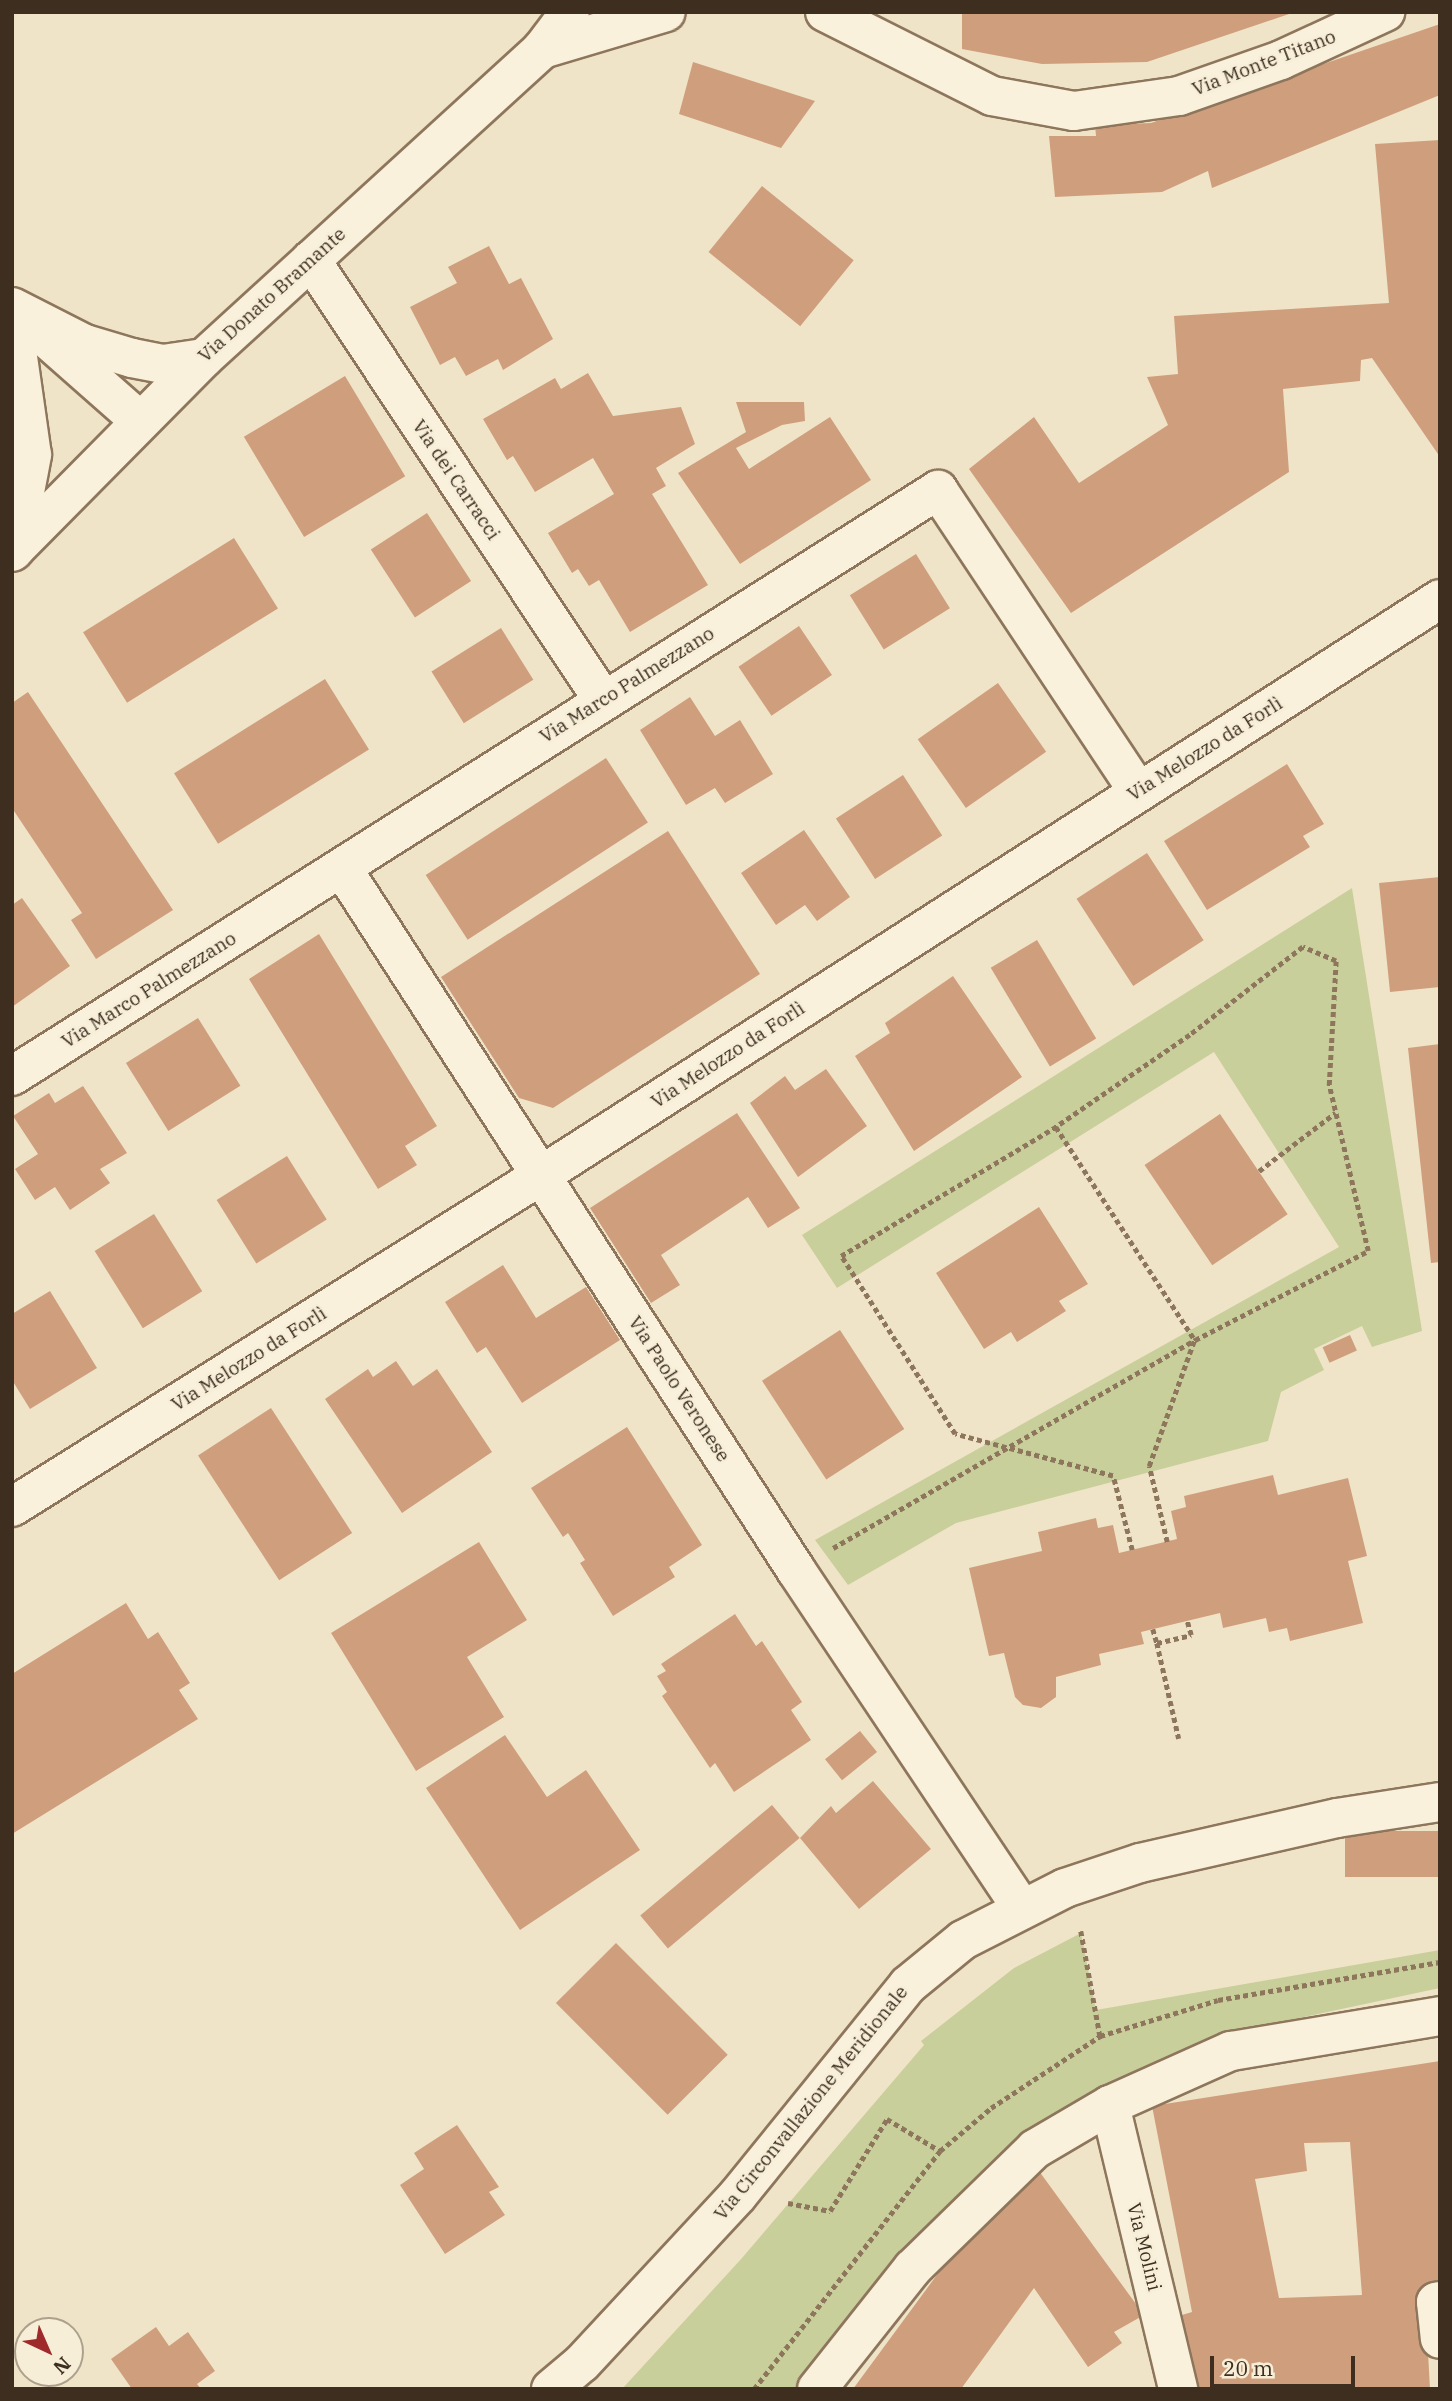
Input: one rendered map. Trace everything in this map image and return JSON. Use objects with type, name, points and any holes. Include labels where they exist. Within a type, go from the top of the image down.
[{"type":"street","name":"Via Donato Bramante","points":[[13,551],[204,358],[542,49],[570,12]]},
{"type":"street","name":"Via Donato Bramante","points":[[542,49],[666,12]]},
{"type":"street","name":"Via Monte Titano","points":[[825,12],[992,96],[1074,111],[1179,96],[1281,60],[1385,12]]},
{"type":"street","name":"Via dei Carracci","points":[[311,260],[603,700]]},
{"type":"street","points":[[12,308],[85,344],[132,358],[163,364],[204,358]]},
{"type":"street","points":[[12,308],[139,421]]},
{"type":"street","points":[[12,315],[32,455],[13,551]]},
{"type":"street","name":"Via Marco Palmezzano","points":[[12,1076],[938,490],[1138,791]]},
{"type":"street","name":"Via Melozzo da Forlì","points":[[12,1507],[540,1176],[1440,599]]},
{"type":"street","name":"Via Paolo Veronese","points":[[342,868],[796,1570],[1021,1907]]},
{"type":"street","name":"Via Circonvallazione Meridionale","points":[[551,2389],[582,2363],[738,2194],[908,1985],[962,1940],[1021,1907],[1065,1888],[1190,1850],[1337,1818],[1440,1802]]},
{"type":"street","points":[[817,2389],[914,2268],[1035,2148],[1110,2105],[1231,2050],[1440,2015]]},
{"type":"street","name":"Via Molini","points":[[1110,2105],[1178,2389]]},
{"type":"street","points":[[1440,2301],[1436,2302],[1440,2339]]},
{"type":"path","points":[[796,1570],[1007,1448],[1195,1340],[1368,1251],[1329,1085],[1336,961],[1303,947],[1190,1035],[1056,1127],[841,1256],[956,1434],[1007,1448],[1113,1476],[1132,1550]]},
{"type":"path","points":[[1259,1171],[1335,1112]]},
{"type":"path","points":[[1056,1127],[1195,1340]]},
{"type":"path","points":[[1167,1542],[1149,1466],[1195,1340]]},
{"type":"path","points":[[1157,1643],[1191,1635],[1188,1620]]},
{"type":"path","points":[[1153,1629],[1179,1739]]},
{"type":"path","points":[[1081,1933],[1100,2036]]},
{"type":"path","points":[[780,2201],[830,2211],[887,2119],[940,2151]]},
{"type":"green space","points":[[1352,888],[1422,1331],[1372,1347],[1362,1326],[1314,1349],[1324,1370],[1281,1392],[1268,1441],[956,1523],[848,1585],[815,1540],[1339,1247],[1214,1052],[837,1288],[802,1235]]},
{"type":"green space","points":[[1081,1933],[1096,2010],[1440,1950],[1440,1988],[1225,2034],[901,2260],[798,2389],[622,2389],[742,2258],[924,2045],[921,2041],[1014,1968]]},
{"type":"building","points":[[962,12],[1295,12],[1147,62],[1042,64],[962,49]]},
{"type":"building","points":[[1440,24],[1440,95],[1212,188],[1208,171],[1162,192],[1055,197],[1049,136],[1096,136],[1095,125],[1151,123]]},
{"type":"building","points":[[693,62],[815,101],[781,148],[679,114]]},
{"type":"building","points":[[1440,140],[1440,457],[1372,358],[1361,360],[1360,381],[1283,389],[1289,472],[1071,613],[969,469],[1034,417],[1079,483],[1168,425],[1147,377],[1178,374],[1174,316],[1389,303],[1375,144]]},
{"type":"building","points":[[762,186],[854,260],[800,326],[709,252]]},
{"type":"building","points":[[489,246],[509,284],[521,278],[553,339],[503,370],[498,359],[466,376],[455,357],[440,365],[410,307],[457,283],[448,267]]},
{"type":"building","points":[[588,373],[613,416],[681,407],[695,444],[656,468],[666,486],[652,494],[708,585],[630,632],[599,580],[589,586],[578,569],[572,573],[548,533],[614,494],[593,458],[535,492],[513,456],[507,460],[483,419],[555,378],[561,389]]},
{"type":"building","points":[[345,376],[405,476],[304,537],[244,437]]},
{"type":"building","points":[[736,402],[804,402],[805,421],[782,425],[736,448],[749,469],[830,417],[871,480],[740,564],[678,473],[746,432]]},
{"type":"building","points":[[427,513],[471,581],[415,617],[371,549]]},
{"type":"building","points":[[234,538],[278,608],[127,703],[83,632]]},
{"type":"building","points":[[916,554],[950,608],[884,650],[850,595]]},
{"type":"building","points":[[799,626],[832,675],[771,716],[738,667]]},
{"type":"building","points":[[501,628],[533,680],[464,723],[431,671]]},
{"type":"building","points":[[325,679],[369,749],[218,844],[174,773]]},
{"type":"building","points":[[998,683],[1046,752],[966,808],[918,739]]},
{"type":"building","points":[[28,692],[173,910],[96,959],[71,920],[82,913],[12,808],[12,703]]},
{"type":"building","points":[[690,697],[715,736],[740,720],[773,774],[725,803],[715,788],[686,805],[640,730]]},
{"type":"building","points":[[606,758],[648,823],[468,940],[426,875]]},
{"type":"building","points":[[1287,764],[1324,824],[1303,836],[1310,847],[1207,910],[1164,841]]},
{"type":"building","points":[[903,775],[942,835],[875,879],[836,819]]},
{"type":"building","points":[[804,830],[850,897],[817,921],[805,905],[776,925],[741,873]]},
{"type":"building","points":[[668,831],[760,974],[553,1108],[519,1098],[441,977]]},
{"type":"building","points":[[1147,853],[1204,940],[1133,986],[1077,899]]},
{"type":"building","points":[[1440,877],[1440,987],[1390,992],[1379,883]]},
{"type":"building","points":[[22,898],[70,966],[12,1007],[12,905]]},
{"type":"building","points":[[319,934],[437,1126],[405,1146],[417,1165],[378,1189],[249,979]]},
{"type":"building","points":[[1037,940],[1096,1039],[1050,1066],[991,968]]},
{"type":"building","points":[[953,976],[1022,1077],[914,1151],[855,1056],[890,1033],[885,1023]]},
{"type":"building","points":[[198,1018],[240,1086],[168,1131],[126,1063]]},
{"type":"building","points":[[1440,1044],[1440,1262],[1431,1263],[1408,1048]]},
{"type":"building","points":[[826,1069],[867,1126],[798,1177],[750,1103],[785,1076],[795,1090]]},
{"type":"building","points":[[83,1086],[127,1153],[100,1169],[110,1183],[70,1210],[55,1187],[35,1200],[15,1169],[38,1154],[13,1116],[49,1093],[55,1103]]},
{"type":"building","points":[[737,1113],[800,1208],[768,1228],[748,1197],[661,1255],[680,1285],[651,1303],[590,1208]]},
{"type":"building","points":[[1220,1114],[1288,1214],[1212,1265],[1145,1165]]},
{"type":"building","points":[[287,1156],[327,1220],[256,1264],[217,1200]]},
{"type":"building","points":[[1039,1207],[1088,1284],[1059,1301],[1066,1311],[1017,1342],[1011,1332],[984,1349],[936,1273]]},
{"type":"building","points":[[154,1214],[202,1291],[143,1328],[95,1251]]},
{"type":"building","points":[[503,1265],[536,1318],[586,1287],[620,1340],[522,1403],[486,1347],[477,1353],[445,1302]]},
{"type":"building","points":[[50,1291],[97,1368],[30,1409],[12,1380],[12,1314]]},
{"type":"building","points":[[840,1330],[904,1429],[826,1480],[762,1381]]},
{"type":"building","points":[[1350,1335],[1357,1351],[1330,1363],[1323,1347]]},
{"type":"building","points":[[396,1361],[413,1386],[437,1369],[492,1452],[402,1513],[325,1399],[368,1369],[373,1377]]},
{"type":"building","points":[[271,1408],[352,1533],[279,1580],[198,1455]]},
{"type":"building","points":[[627,1427],[702,1545],[669,1567],[675,1577],[613,1616],[580,1563],[585,1560],[568,1533],[563,1537],[531,1488]]},
{"type":"building","points":[[1273,1475],[1278,1495],[1348,1478],[1367,1556],[1348,1561],[1363,1623],[1290,1641],[1287,1628],[1269,1632],[1266,1618],[1223,1628],[1220,1613],[1141,1632],[1144,1644],[1099,1654],[1101,1665],[1056,1677],[1056,1697],[1041,1708],[1023,1705],[1015,1697],[1004,1653],[989,1656],[969,1568],[1042,1551],[1038,1532],[1096,1518],[1098,1528],[1113,1525],[1119,1553],[1177,1539],[1171,1511],[1186,1507],[1184,1496]]},
{"type":"building","points":[[479,1542],[527,1620],[467,1657],[504,1717],[416,1771],[331,1633]]},
{"type":"building","points":[[126,1603],[148,1639],[158,1632],[190,1683],[179,1690],[198,1719],[12,1834],[12,1674]]},
{"type":"building","points":[[735,1614],[756,1646],[762,1641],[802,1702],[791,1710],[811,1740],[734,1792],[715,1763],[710,1768],[662,1696],[667,1692],[657,1676],[666,1671],[661,1664]]},
{"type":"building","points":[[860,1731],[877,1752],[842,1780],[825,1759]]},
{"type":"building","points":[[505,1735],[547,1797],[586,1770],[640,1850],[520,1930],[426,1788]]},
{"type":"building","points":[[873,1781],[931,1849],[859,1909],[800,1838],[831,1806],[836,1813]]},
{"type":"building","points":[[772,1805],[800,1838],[668,1948],[640,1916]]},
{"type":"building","points":[[1345,1831],[1440,1831],[1440,1877],[1345,1877]]},
{"type":"building","points":[[616,1943],[728,2055],[668,2115],[556,2003]]},
{"type":"building","points":[[1440,2061],[1440,2293],[1425,2296],[1430,2389],[1192,2389],[1175,2317],[1192,2312],[1152,2106]],"holes":[[[1350,2142],[1362,2295],[1279,2298],[1255,2179],[1307,2171],[1304,2143]]]},
{"type":"building","points":[[457,2125],[499,2187],[489,2192],[505,2215],[445,2254],[400,2185],[424,2169],[414,2153]]},
{"type":"building","points":[[1039,2171],[1144,2315],[1114,2332],[1122,2343],[1088,2367],[1034,2288],[961,2389],[853,2389],[978,2219]]},
{"type":"building","points":[[156,2327],[169,2346],[188,2332],[215,2371],[197,2384],[201,2389],[132,2389],[111,2359]]}]
